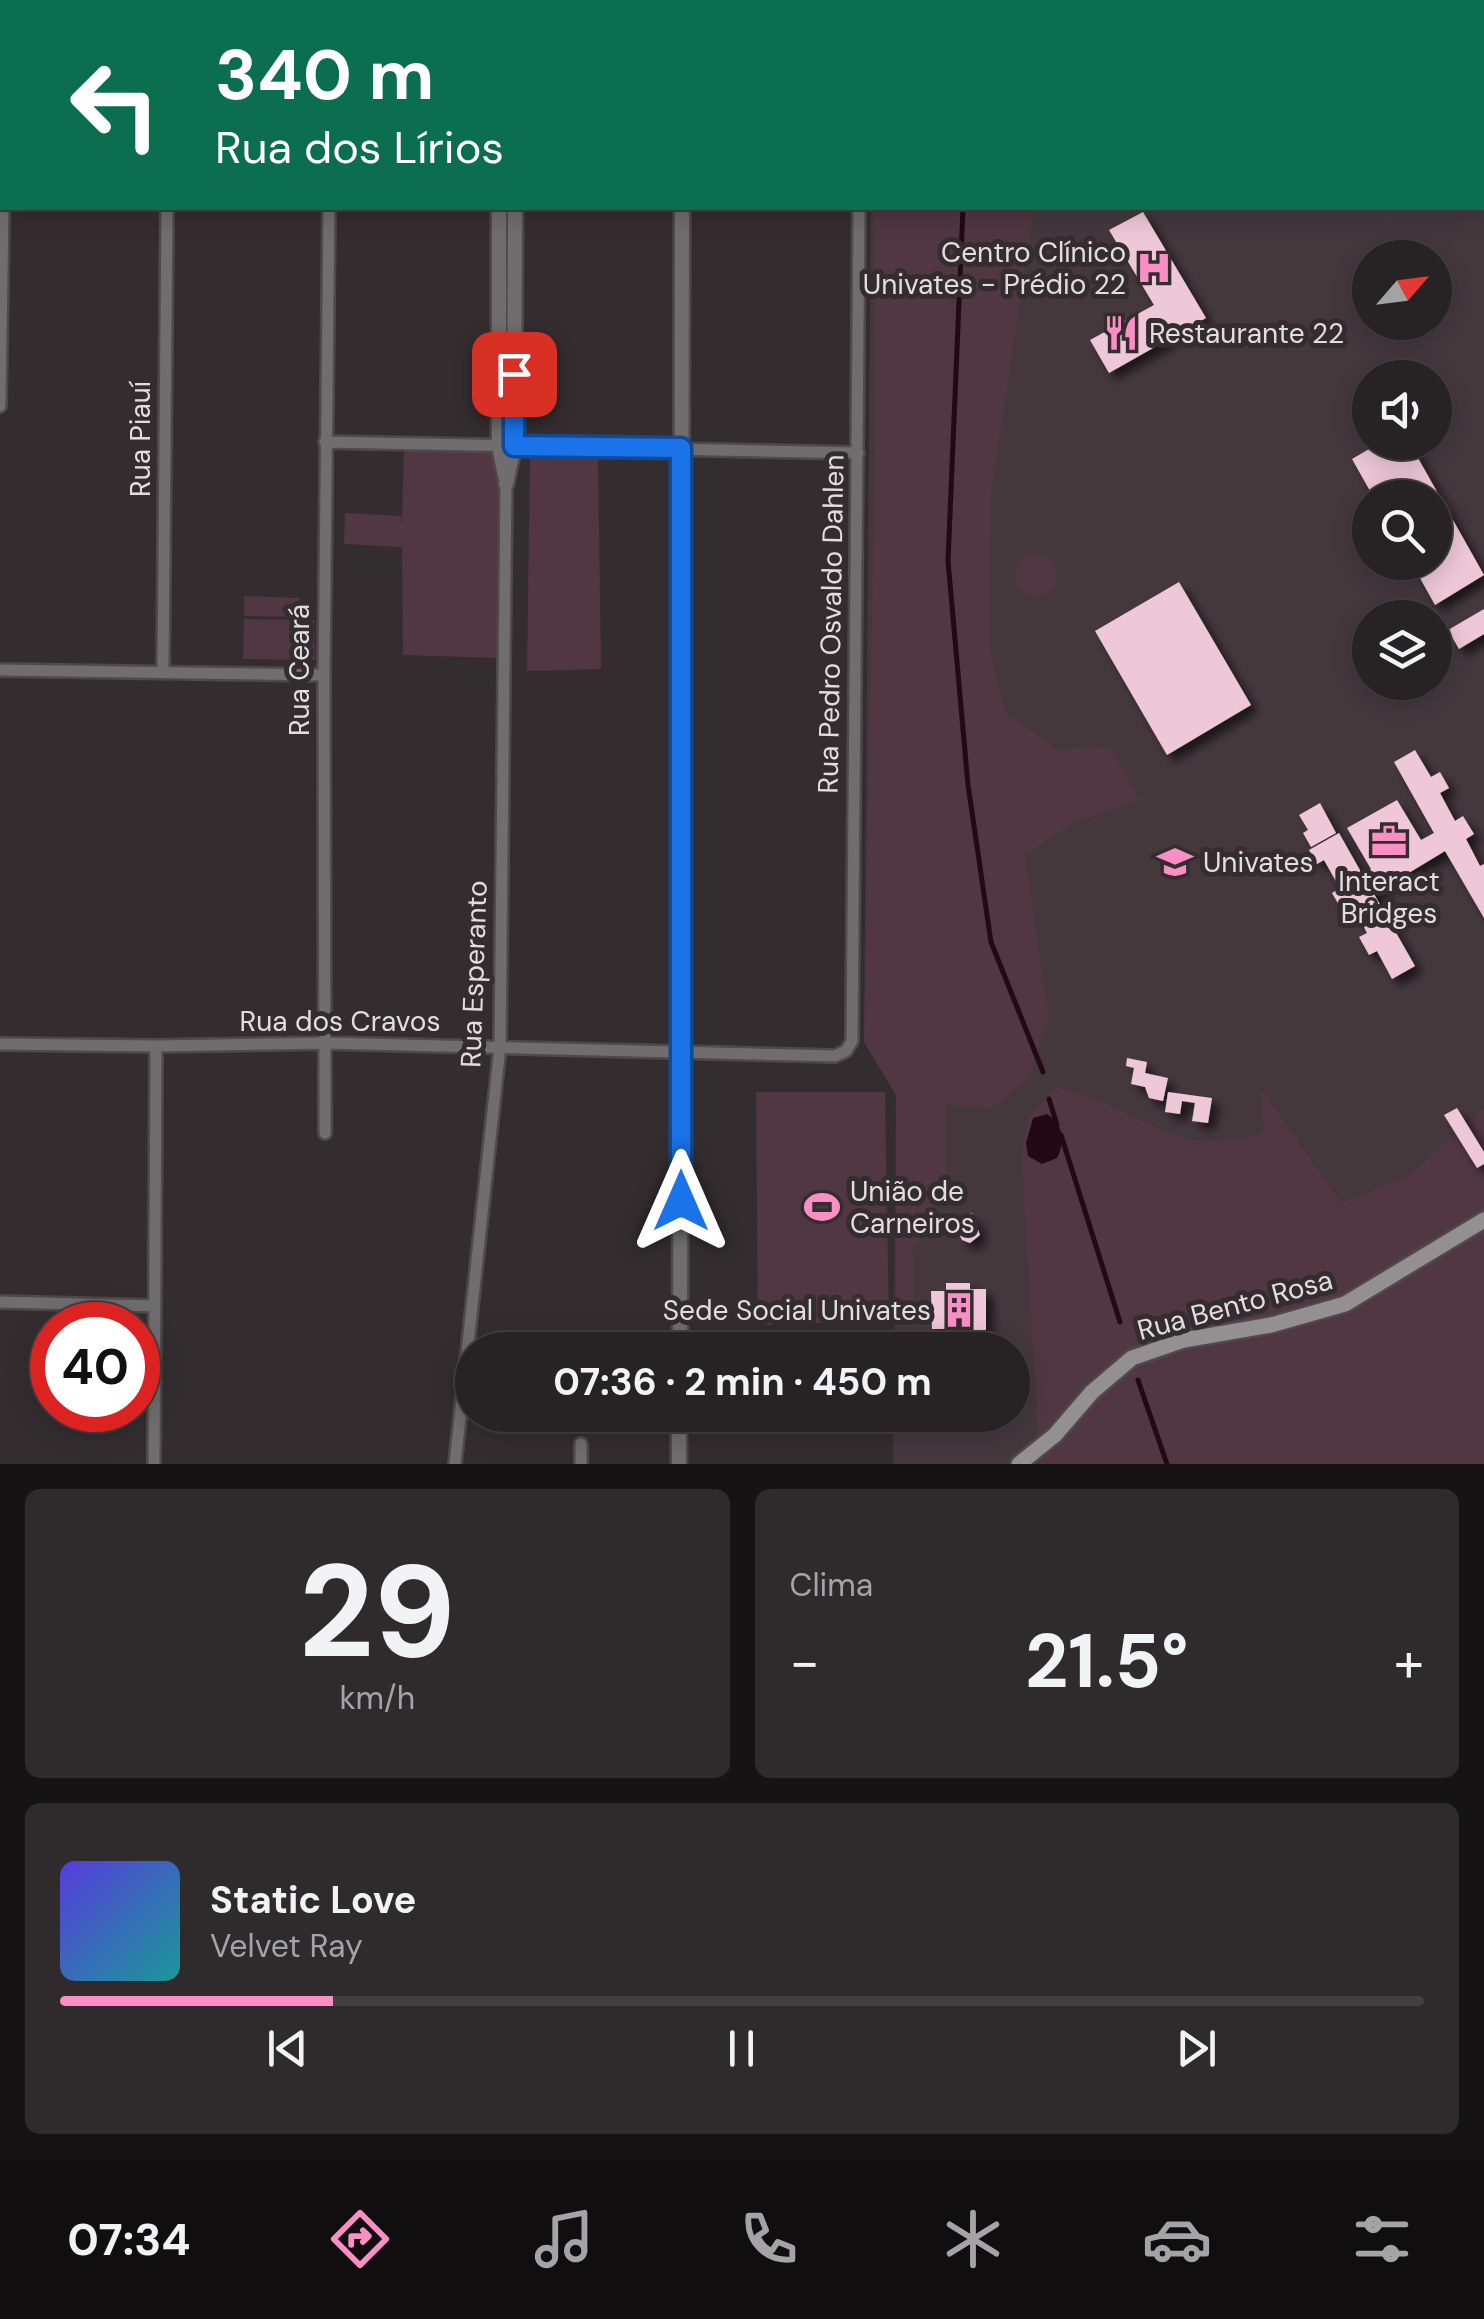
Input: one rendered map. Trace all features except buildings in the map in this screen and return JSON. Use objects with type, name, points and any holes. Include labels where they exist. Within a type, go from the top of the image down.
[{"type":"main road","name":"Rua Bento Rosa","points":[[1019,1464],[1055,1435],[1092,1392],[1132,1358],[1184,1340],[1270,1325],[1345,1304],[1484,1220]]},
{"type":"street","points":[[0,406],[3,210]]},
{"type":"street","name":"Rua Piauí","points":[[163,671],[167,210]]},
{"type":"street","name":"Rua Ceará","points":[[325,1133],[329,210]]},
{"type":"street","name":"Rua Esperanto","points":[[498,210],[507,265]]},
{"type":"street","name":"Rua Esperanto","points":[[455,1464],[500,1047],[507,265],[514,210]]},
{"type":"street","points":[[680,1332],[682,210]]},
{"type":"street","name":"Rua Pedro Osvaldo Dahlen","points":[[852,1041],[859,210]]},
{"type":"street","points":[[325,442],[858,452]]},
{"type":"street","points":[[0,670],[324,675]]},
{"type":"street","name":"Rua dos Cravos","points":[[0,1044],[326,1044],[835,1056],[846,1051],[852,1041]]},
{"type":"street","points":[[154,1302],[156,1046]]},
{"type":"street","points":[[0,1302],[30,1303]]},
{"type":"street","points":[[154,1432],[154,1464]]},
{"type":"street","points":[[679,1464],[680,1432]]},
{"type":"street","points":[[580,1464],[581,1444]]},
{"type":"shaded area","name":"Univates","points":[[871,210],[1484,210],[1484,1107],[1410,1175],[1342,1203],[1262,1089],[1263,1134],[1229,1143],[1179,1137],[1142,1124],[1021,1155],[1039,1464],[893,1464],[893,1432],[1030,1432],[1030,1332],[894,1332],[896,1095],[864,1042]]},
{"type":"shaded area","points":[[874,210],[1034,210],[991,495],[990,648],[1005,712],[1057,749],[1110,747],[1140,800],[1069,825],[1025,855],[1049,1019],[1028,1079],[991,1108],[946,1105],[945,1185],[913,1252],[914,1319],[896,1305],[896,1095],[864,1042],[875,454]]},
{"type":"shaded area","points":[[404,448],[500,451],[498,658],[403,655],[402,547],[344,544],[345,513],[401,516],[402,525]]},
{"type":"shaded area","points":[[530,455],[598,456],[601,669],[527,671]]},
{"type":"shaded area","points":[[1036,554],[1051,560],[1057,575],[1051,590],[1036,596],[1021,590],[1015,575],[1021,560]]},
{"type":"shaded area","points":[[244,596],[299,598],[299,617],[244,616]]},
{"type":"shaded area","points":[[244,619],[314,620],[315,660],[243,659]]},
{"type":"shaded area","points":[[1056,1087],[1102,1102],[1182,1137],[1218,1141],[1263,1133],[1261,1088],[1342,1203],[1410,1175],[1484,1107],[1484,1464],[1039,1464],[1021,1155],[1029,1116]]},
{"type":"shaded area","name":"União de Carneiros","points":[[756,1092],[885,1092],[889,1321],[758,1325]]},
{"type":"shaded area","points":[[1047,1114],[1057,1123],[1062,1140],[1057,1158],[1042,1164],[1028,1156],[1026,1143],[1033,1118]]},
{"type":"waterway","points":[[963,210],[948,561],[968,785],[991,942],[1043,1072]]},
{"type":"waterway","points":[[1049,1099],[1057,1125]]},
{"type":"waterway","points":[[1061,1135],[1120,1322]]},
{"type":"waterway","points":[[1138,1380],[1167,1464]]},
{"type":"place","name":"Centro Clínico Univates - Prédio 22","points":[[1154,268]]},
{"type":"place","name":"Restaurante 22","points":[[1121,333]]},
{"type":"place","name":"Interact Bridges","points":[[1389,841]]},
{"type":"place","name":"Univates","points":[[1175,862]]},
{"type":"place","name":"União de Carneiros","points":[[822,1207]]},
{"type":"place","name":"Sede Social Univates","points":[[959,1310]]},
{"type":"route","points":[[514,374],[514,446],[681,448],[681,1201]]}]
